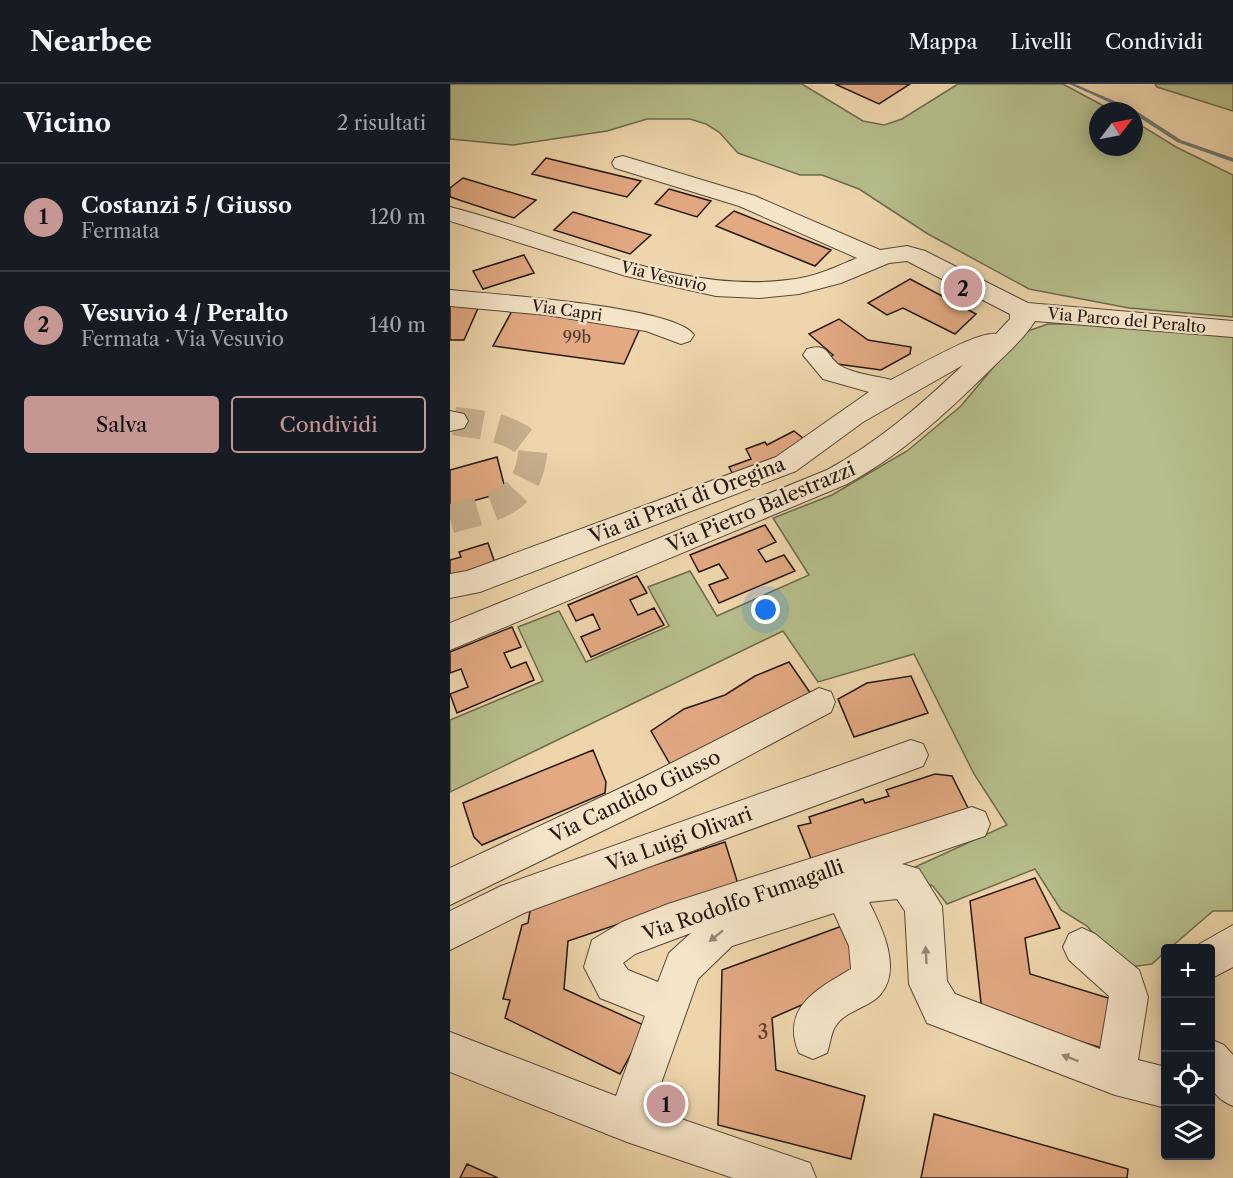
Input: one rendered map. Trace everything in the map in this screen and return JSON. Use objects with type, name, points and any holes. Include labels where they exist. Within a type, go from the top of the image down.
[{"type":"street","name":"Via Vesuvio","points":[[624,163],[747,201],[886,256]]},
{"type":"street","name":"Via Vesuvio","points":[[754,196],[886,256]]},
{"type":"street","name":"Via Vesuvio","points":[[450,214],[642,273],[706,288],[783,289],[821,281],[886,256],[913,254],[1022,310]]},
{"type":"street","name":"Via Capri","points":[[450,298],[547,307],[650,323],[681,335]]},
{"type":"street","name":"Via Parco del Peralto","points":[[1022,310],[1051,315],[1233,329]]},
{"type":"street","name":"Via Pietro Balestrazzi","points":[[450,637],[826,482],[867,462],[913,427],[1007,337],[1023,320],[1022,310]]},
{"type":"street","name":"Via ai Prati di Oregina","points":[[450,586],[469,583],[786,464],[854,415],[894,390],[969,351],[1007,337]]},
{"type":"street","points":[[816,355],[832,373],[894,390]]},
{"type":"street","name":"Via Candido Giusso","points":[[450,887],[654,789],[819,702]]},
{"type":"street","name":"Via Luigi Olivari","points":[[450,931],[514,899],[911,755]]},
{"type":"street","name":"Via Rodolfo Fumagalli","points":[[668,1006],[614,984],[603,967],[605,953],[622,941],[668,922],[972,824]]},
{"type":"street","name":"Via Rodolfo Fumagalli","points":[[627,1121],[683,967],[719,932],[756,918],[878,882],[906,881],[923,906],[928,984],[941,1009],[1115,1076],[1161,1087]]},
{"type":"street","name":"Via Rodolfo Fumagalli","points":[[813,1039],[814,1019],[831,1003],[867,981],[872,966],[868,942],[843,893]]},
{"type":"street","points":[[1215,957],[1233,944]]},
{"type":"street","points":[[1082,948],[1125,984],[1129,997],[1115,1076]]},
{"type":"street","points":[[450,1052],[627,1121],[795,1178]]},
{"type":"street","points":[[1215,1065],[1233,1086]]},
{"type":"street","points":[[1215,1100],[1220,1101],[1233,1096]]},
{"type":"green space","points":[[450,84],[802,84],[863,121],[884,125],[902,119],[958,84],[1063,84],[1096,102],[1089,102],[1089,156],[1143,156],[1143,127],[1176,147],[1233,175],[1233,317],[1129,308],[1029,289],[928,234],[859,189],[822,175],[800,175],[738,153],[719,132],[706,124],[690,119],[647,119],[607,131],[513,145],[450,139]]},
{"type":"green space","points":[[1155,84],[1233,84],[1233,111],[1157,87]]},
{"type":"green space","points":[[1048,324],[1130,324],[1233,333],[1233,911],[1213,911],[1175,944],[1161,944],[1161,956],[1152,964],[1123,968],[1087,926],[1061,910],[1035,869],[947,904],[933,886],[902,873],[1007,825],[974,774],[914,654],[818,682],[783,631],[450,792],[450,720],[543,681],[518,627],[559,611],[586,662],[669,626],[648,587],[690,571],[717,616],[809,575],[773,518],[832,495],[907,451],[961,406],[1022,333]]},
{"type":"building","points":[[835,84],[910,84],[879,104]]},
{"type":"building","points":[[546,158],[641,181],[627,197],[532,174]]},
{"type":"building","points":[[463,178],[536,200],[514,218],[450,197],[450,188]]},
{"type":"building","points":[[669,189],[711,201],[697,217],[655,204]]},
{"type":"building","points":[[734,211],[831,250],[815,266],[716,226]]},
{"type":"building","points":[[573,212],[651,235],[630,254],[554,230]]},
{"type":"building","points":[[524,255],[534,273],[483,289],[473,271]]},
{"type":"building","points":[[910,279],[976,314],[955,334],[903,308],[887,315],[868,303]]},
{"type":"building","points":[[450,304],[479,306],[464,340],[450,340]]},
{"type":"building","points":[[513,309],[641,326],[624,364],[493,346]]},
{"type":"building","points":[[839,319],[868,340],[911,347],[910,354],[881,370],[837,364],[828,357],[833,355],[809,334]]},
{"type":"building","points":[[794,431],[808,442],[735,478],[729,467],[751,459],[746,449],[765,442],[767,445]]},
{"type":"building","points":[[497,457],[506,492],[450,507],[450,470]]},
{"type":"building","points":[[765,525],[776,542],[758,550],[766,562],[784,555],[795,571],[719,603],[709,585],[728,578],[719,564],[699,572],[690,555]]},
{"type":"building","points":[[488,543],[496,566],[450,580],[450,560],[461,557],[459,552]]},
{"type":"building","points":[[637,576],[647,593],[630,600],[638,615],[654,608],[664,625],[591,657],[581,637],[600,629],[593,614],[576,621],[568,605]]},
{"type":"building","points":[[512,627],[521,647],[504,653],[511,668],[526,662],[534,680],[457,713],[450,694],[468,687],[461,669],[450,673],[450,652]]},
{"type":"building","points":[[789,662],[811,694],[670,764],[651,731],[684,709],[725,695],[755,676]]},
{"type":"building","points":[[911,676],[928,713],[854,737],[838,699],[867,683]]},
{"type":"building","points":[[593,750],[606,782],[605,793],[482,845],[474,837],[463,803]]},
{"type":"building","points":[[935,774],[952,776],[971,814],[814,866],[798,826],[811,823],[809,817],[863,799],[865,803],[889,796],[886,790]]},
{"type":"building","points":[[725,842],[738,884],[568,941],[564,989],[646,1026],[620,1074],[505,1018],[510,1000],[503,999],[522,925],[528,923],[531,905]]},
{"type":"building","points":[[1035,878],[1060,928],[1025,938],[1030,974],[1118,1001],[1112,1051],[982,1012],[970,901]]},
{"type":"building","points":[[842,926],[861,979],[772,1018],[776,1070],[865,1096],[851,1159],[718,1125],[722,970]]},
{"type":"building","points":[[934,1114],[1128,1169],[1127,1178],[921,1178]]},
{"type":"building","points":[[467,1164],[498,1178],[460,1178]]},
{"type":"waterway","points":[[1071,84],[1112,102]]},
{"type":"waterway","points":[[1143,118],[1179,141],[1233,160]]},
{"type":"tunnel","points":[[450,519],[495,506],[516,492],[524,482],[530,468],[533,450],[517,436],[497,428],[454,421]]},
{"type":"place","name":"Vesuvio 4 / Peralto","points":[[963,288]]},
{"type":"place","name":"Costanzi 5 / Giusso","points":[[666,1104]]}]
